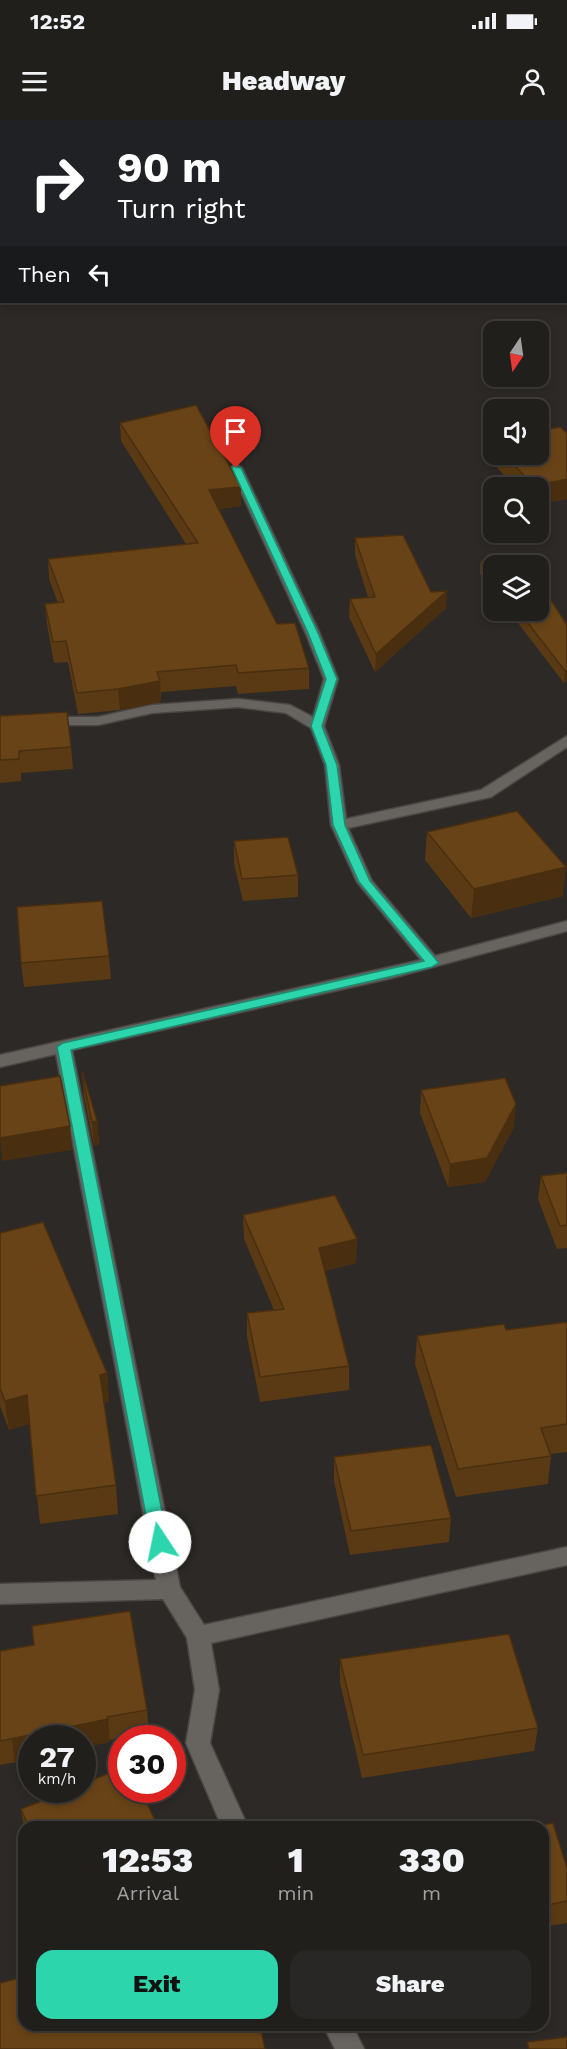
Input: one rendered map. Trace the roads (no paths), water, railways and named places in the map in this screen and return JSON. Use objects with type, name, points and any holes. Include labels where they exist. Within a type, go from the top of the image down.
[{"type":"street","points":[[236,468],[313,633],[331,679],[317,726]]},
{"type":"street","points":[[0,722],[98,721],[152,709],[238,703],[290,709],[317,726],[332,765],[339,825],[365,882],[432,963]]},
{"type":"street","points":[[339,825],[486,794],[567,741]]},
{"type":"street","points":[[0,1061],[432,963],[567,926]]},
{"type":"street","points":[[63,1047],[169,1589],[198,1636],[207,1690],[198,1743],[232,1821]]},
{"type":"street","points":[[198,1636],[567,1556]]},
{"type":"street","points":[[0,1594],[169,1589]]},
{"type":"street","points":[[340,2031],[350,2049]]}]
